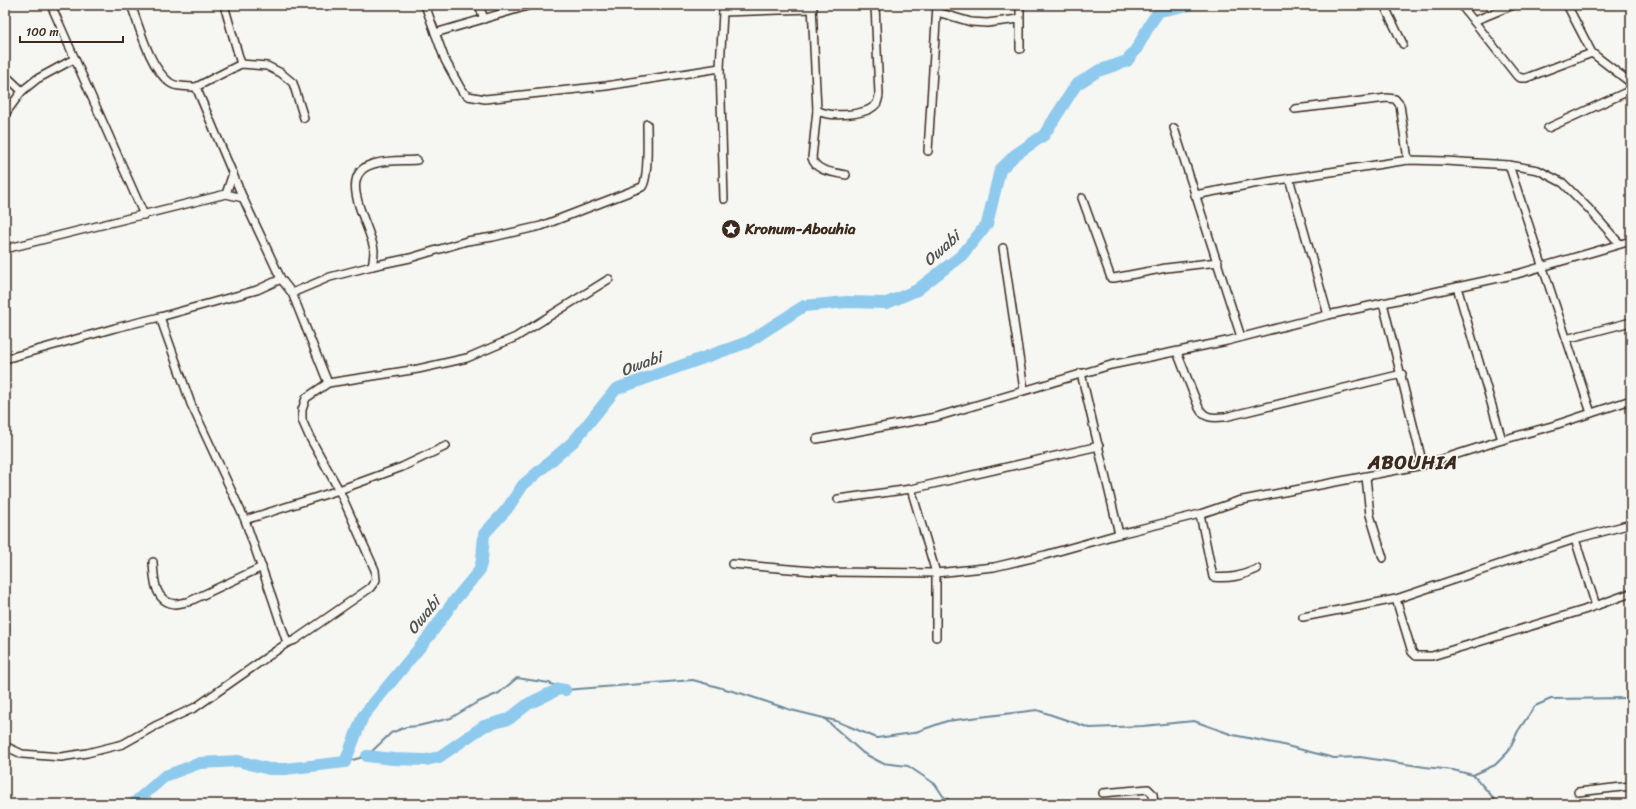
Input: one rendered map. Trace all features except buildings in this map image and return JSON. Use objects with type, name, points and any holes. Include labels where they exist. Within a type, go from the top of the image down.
[{"type":"street","points":[[51,5],[144,214]]},
{"type":"street","points":[[131,5],[152,59],[170,83],[178,86],[196,87],[241,64],[266,66],[280,73],[293,83],[304,118]]},
{"type":"street","points":[[224,5],[241,64]]},
{"type":"street","points":[[426,5],[445,60],[462,91],[468,96],[485,99],[606,86],[720,68]]},
{"type":"street","points":[[479,5],[484,19]]},
{"type":"street","points":[[435,34],[522,6],[531,5]]},
{"type":"street","points":[[817,110],[822,113],[835,115],[857,113],[871,108],[876,103],[879,94],[875,5]]},
{"type":"street","points":[[1020,5],[1020,49]]},
{"type":"street","points":[[1384,5],[1403,44]]},
{"type":"street","points":[[1461,5],[1517,76],[1521,78],[1526,78],[1592,53]]},
{"type":"street","points":[[1474,21],[1513,5]]},
{"type":"street","points":[[1569,5],[1592,53],[1631,84]]},
{"type":"street","points":[[724,199],[720,68],[723,8],[812,7],[817,110],[812,158],[814,163],[819,168],[846,175]]},
{"type":"street","points":[[928,151],[937,9],[970,22],[987,23],[1019,19]]},
{"type":"street","points":[[5,114],[22,91],[37,80],[74,59]]},
{"type":"street","points":[[5,75],[22,91]]},
{"type":"street","points":[[196,87],[243,198],[281,278],[292,293],[328,383]]},
{"type":"street","points":[[1548,128],[1631,90]]},
{"type":"street","points":[[1295,109],[1387,98],[1395,99],[1400,106],[1408,160]]},
{"type":"street","points":[[292,293],[330,277],[372,266],[391,263],[467,241],[493,237],[541,226],[642,187],[644,184],[646,169],[647,124]]},
{"type":"street","points":[[1174,128],[1241,337]]},
{"type":"street","points":[[372,266],[374,251],[355,193],[356,180],[363,169],[376,163],[417,160]]},
{"type":"street","points":[[1195,195],[1289,178],[1353,170],[1408,160],[1509,165],[1538,170],[1563,183],[1589,209],[1619,243]]},
{"type":"street","points":[[1509,165],[1591,413]]},
{"type":"street","points":[[226,194],[233,173]]},
{"type":"street","points":[[1289,178],[1328,314]]},
{"type":"street","points":[[5,249],[226,194],[243,198]]},
{"type":"street","points":[[1082,198],[1111,278],[1166,268],[1218,262]]},
{"type":"street","points":[[817,439],[936,417],[1111,364],[1177,352],[1328,314],[1542,268],[1619,243],[1631,241]]},
{"type":"street","points":[[1003,248],[1024,390]]},
{"type":"street","points":[[5,359],[257,290],[281,278]]},
{"type":"street","points":[[5,746],[22,754],[60,757],[87,753],[123,744],[155,726],[196,707],[287,643],[295,640],[370,588],[376,580],[375,570],[339,490],[309,436],[302,420],[302,410],[306,398],[328,383],[418,369],[467,358],[516,337],[609,279]]},
{"type":"street","points":[[1457,287],[1502,440]]},
{"type":"street","points":[[1383,303],[1402,374],[1423,465]]},
{"type":"street","points":[[160,317],[191,404],[245,520],[287,643]]},
{"type":"street","points":[[1566,340],[1631,322]]},
{"type":"street","points":[[1177,352],[1199,408],[1202,414],[1210,418],[1225,416],[1402,374]]},
{"type":"street","points":[[1081,373],[1119,534]]},
{"type":"street","points":[[732,564],[826,572],[936,573],[994,566],[1045,555],[1119,534],[1200,514],[1238,501],[1423,465],[1631,400]]},
{"type":"street","points":[[245,520],[339,490],[402,467],[446,446]]},
{"type":"street","points":[[838,499],[911,489],[1099,446]]},
{"type":"street","points":[[1366,477],[1370,515],[1383,558]]},
{"type":"street","points":[[911,489],[936,573],[936,637]]},
{"type":"street","points":[[1200,514],[1213,577],[1233,578],[1257,569]]},
{"type":"street","points":[[1303,617],[1396,598],[1575,539],[1631,524]]},
{"type":"street","points":[[1575,539],[1596,606]]},
{"type":"street","points":[[153,562],[157,593],[165,600],[174,604],[188,602],[262,567]]},
{"type":"street","points":[[1396,598],[1412,652],[1416,656],[1423,657],[1432,656],[1470,645],[1596,606],[1631,593]]},
{"type":"street","points":[[5,626],[5,631]]},
{"type":"street","points":[[1578,792],[1631,786]]},
{"type":"street","points":[[1103,793],[1148,789],[1153,794],[1154,804]]},
{"type":"waterway","name":"Owabi","points":[[133,804],[165,776],[200,763],[238,761],[269,769],[285,769],[345,762],[363,716],[430,635],[454,601],[479,571],[482,560],[484,534],[507,509],[523,485],[574,441],[616,389],[748,342],[804,306],[847,302],[887,303],[917,290],[962,255],[987,224],[1000,170],[1015,155],[1044,135],[1076,85],[1098,71],[1127,61],[1137,48],[1159,11],[1188,5]]},
{"type":"waterway","points":[[345,762],[367,756],[391,733],[406,727],[418,726],[451,718],[476,703],[499,693],[517,678],[549,683],[565,690],[693,680],[743,694],[791,710],[836,721],[877,738],[913,733],[947,721],[1037,710],[1090,728],[1143,726],[1194,721],[1233,735],[1279,744],[1334,758],[1360,757],[1453,770],[1473,775],[1497,804]]},
{"type":"waterway","points":[[367,756],[393,759],[426,760],[439,757],[484,726],[509,719],[528,704],[559,689],[565,690]]},
{"type":"waterway","points":[[1473,775],[1495,765],[1508,752],[1518,731],[1535,706],[1551,699],[1631,698]]},
{"type":"waterway","points":[[825,719],[863,753],[882,763],[908,766],[935,784],[943,796],[956,804]]},
{"type":"place","name":"Kronum-Abouhia","points":[[731,229]]},
{"type":"district","name":"ABOUHIA","points":[[1413,462]]}]
